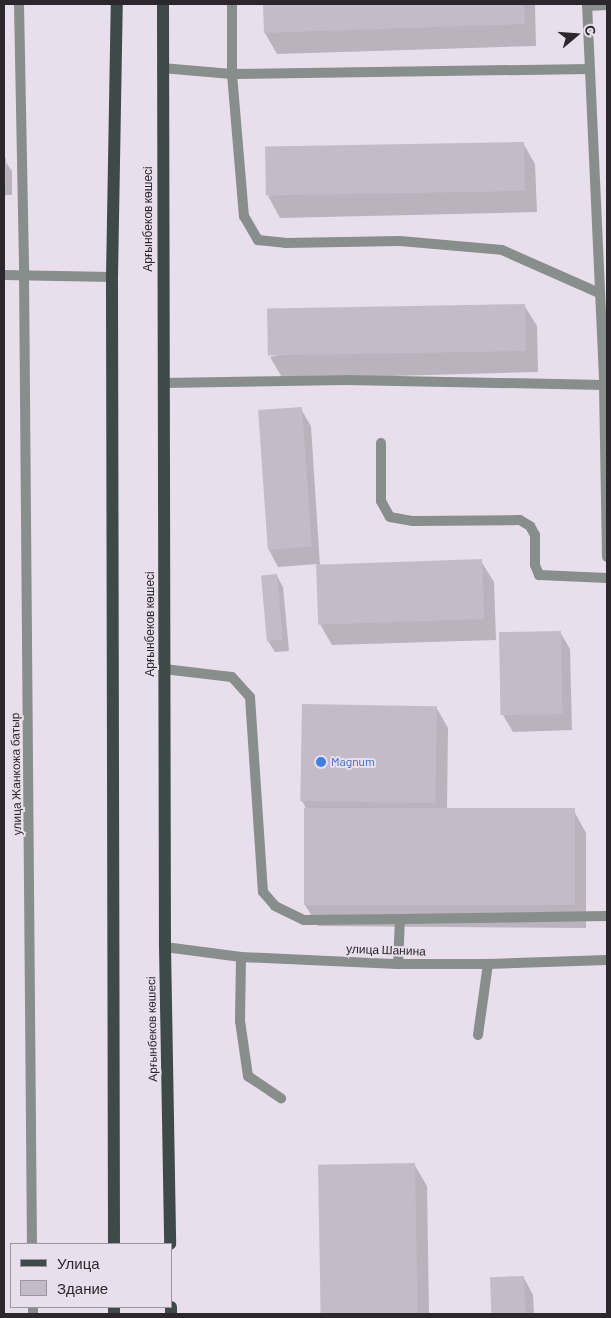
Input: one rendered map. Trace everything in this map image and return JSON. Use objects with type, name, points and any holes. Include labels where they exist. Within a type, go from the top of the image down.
[{"type":"main road","name":"Арғынбеков көшесі","points":[[163,4],[165,947],[170,1243]]},
{"type":"main road","points":[[114,1243],[112,277],[116,6]]},
{"type":"street","name":"улица Жанкожа батыр","points":[[19,4],[24,274],[32,1243]]},
{"type":"street","points":[[232,4],[232,74],[244,216],[258,240],[285,243],[400,241],[502,250],[599,293]]},
{"type":"street","points":[[607,5],[587,5],[604,385],[607,558]]},
{"type":"street","points":[[162,68],[232,74],[589,68]]},
{"type":"street","points":[[4,275],[112,277]]},
{"type":"street","points":[[163,382],[346,380],[604,385]]},
{"type":"street","points":[[381,443],[381,501],[390,517],[412,521],[520,520],[530,526],[535,535],[535,565],[539,575],[607,578]]},
{"type":"street","points":[[164,669],[232,677],[250,697],[263,892],[275,906],[304,920],[607,916]]},
{"type":"street","points":[[398,964],[400,919]]},
{"type":"street","name":"улица Шанина","points":[[165,947],[241,957],[398,964],[488,964],[607,960]]},
{"type":"street","points":[[241,957],[240,1021],[248,1076],[281,1098]]},
{"type":"street","points":[[478,1035],[488,964]]},
{"type":"building","points":[[263,4],[524,4],[525,24],[264,33]]},
{"type":"building","points":[[524,142],[525,191],[266,196],[265,147]]},
{"type":"building","points":[[4,158],[6,158],[6,184],[4,184]]},
{"type":"building","points":[[525,304],[526,351],[268,355],[267,309]]},
{"type":"building","points":[[302,407],[312,547],[268,550],[258,410]]},
{"type":"building","points":[[482,559],[484,619],[318,625],[316,565]]},
{"type":"building","points":[[277,574],[283,640],[267,641],[261,575]]},
{"type":"building","points":[[561,631],[562,714],[500,715],[499,632]]},
{"type":"building","points":[[302,704],[437,706],[435,803],[300,801]]},
{"type":"building","points":[[304,808],[575,808],[575,905],[304,905]]},
{"type":"building","points":[[415,1163],[418,1314],[321,1314],[318,1165]]},
{"type":"building","points":[[524,1276],[525,1314],[491,1314],[490,1277]]},
{"type":"place","name":"Magnum","points":[[321,762]]}]
